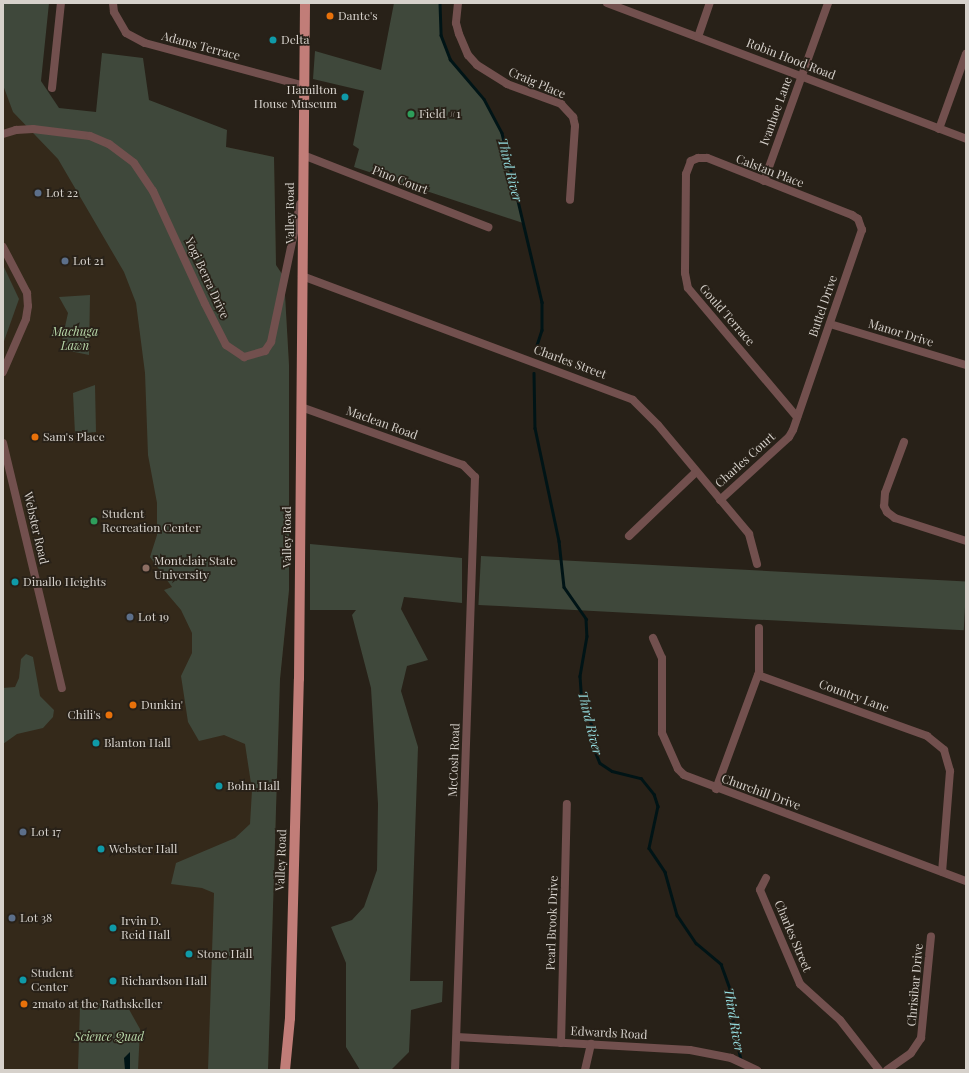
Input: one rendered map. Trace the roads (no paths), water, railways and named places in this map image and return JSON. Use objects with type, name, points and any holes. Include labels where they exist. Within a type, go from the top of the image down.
[{"type":"main road","name":"Valley Road","points":[[285,1070],[290,1018],[297,755],[305,3]]},
{"type":"street","points":[[52,88],[61,3]]},
{"type":"street","name":"Adams Terrace","points":[[113,3],[114,12],[126,33],[145,43],[304,86]]},
{"type":"street","name":"Craig Place","points":[[458,3],[456,23],[459,34],[468,56],[477,65],[508,84],[561,104],[573,117],[575,126],[570,200]]},
{"type":"street","name":"Robin Hood Road","points":[[607,3],[966,139]]},
{"type":"street","points":[[698,37],[710,3]]},
{"type":"street","name":"Ivanhoe Lane","points":[[764,181],[828,3]]},
{"type":"street","points":[[939,129],[966,54]]},
{"type":"street","name":"Yogi Berra Drive","points":[[3,134],[16,130],[33,129],[90,136],[114,147],[134,163],[153,191],[205,304],[226,345],[244,357],[265,351],[271,342],[303,193]]},
{"type":"street","name":"Pino Court","points":[[303,155],[488,227]]},
{"type":"street","name":"Calstan Place","points":[[689,164],[698,158],[707,158],[844,212]]},
{"type":"street","name":"Gould Terrace","points":[[689,164],[686,174],[685,273],[688,288],[797,417]]},
{"type":"street","name":"Buttel Drive","points":[[797,417],[862,230],[858,219],[844,212]]},
{"type":"street","points":[[3,247],[27,293],[28,306],[26,319],[3,372]]},
{"type":"street","name":"Charles Street","points":[[302,276],[633,400],[749,534],[757,564]]},
{"type":"street","name":"Manor Drive","points":[[830,324],[966,365]]},
{"type":"street","name":"Maclean Road","points":[[301,407],[455,462]]},
{"type":"street","name":"Charles Court","points":[[720,500],[789,437],[797,417]]},
{"type":"street","points":[[904,442],[885,493],[884,506],[887,512],[895,518],[966,541]]},
{"type":"street","name":"Webster Road","points":[[3,443],[62,688]]},
{"type":"street","name":"McCosh Road","points":[[455,462],[468,468],[475,477],[455,1070]]},
{"type":"street","name":"Charles Court","points":[[629,536],[696,472]]},
{"type":"street","points":[[716,789],[758,675],[759,628]]},
{"type":"street","name":"Churchill Drive","points":[[653,638],[662,658],[661,726],[669,752],[684,775],[716,789],[966,881]]},
{"type":"street","name":"Country Lane","points":[[758,675],[927,736],[939,745],[947,756],[950,771],[942,872]]},
{"type":"street","name":"Pearl Brook Drive","points":[[561,1043],[567,804]]},
{"type":"street","name":"Charles Street","points":[[766,878],[760,890],[800,984],[840,1020],[879,1070]]},
{"type":"street","name":"Chrisibar Drive","points":[[887,1070],[911,1053],[921,1038],[931,936]]},
{"type":"street","name":"Edwards Road","points":[[457,1037],[690,1050],[731,1058],[757,1070]]},
{"type":"street","points":[[585,1070],[591,1044]]},
{"type":"waterway","name":"Third River","points":[[440,3],[441,35],[450,59],[484,99],[502,133],[542,302],[542,330],[535,352]]},
{"type":"waterway","name":"Third River","points":[[534,373],[535,428],[559,541],[564,587],[586,619],[587,636],[580,676],[582,702],[595,733],[593,746],[600,763],[612,771],[641,778],[654,794],[658,806],[649,848],[665,872],[677,915],[696,943],[721,964],[730,989],[734,1029],[741,1060]]},
{"type":"place","name":"Dante's","points":[[330,16]]},
{"type":"place","name":"Delta","points":[[273,40]]},
{"type":"place","name":"Hamilton House Museum","points":[[345,97]]},
{"type":"place","name":"Field #1","points":[[411,114]]},
{"type":"place","name":"Lot 22","points":[[38,193]]},
{"type":"place","name":"Lot 21","points":[[65,261]]},
{"type":"place","name":"Sam's Place","points":[[35,437]]},
{"type":"place","name":"Student Recreation Center","points":[[94,521]]},
{"type":"place","name":"Montclair State University","points":[[146,568]]},
{"type":"place","name":"Dinallo Heights","points":[[15,582]]},
{"type":"place","name":"Lot 19","points":[[130,617]]},
{"type":"place","name":"Dunkin'","points":[[133,705]]},
{"type":"place","name":"Chili's","points":[[109,715]]},
{"type":"place","name":"Blanton Hall","points":[[96,743]]},
{"type":"place","name":"Bohn Hall","points":[[219,786]]},
{"type":"place","name":"Lot 17","points":[[23,832]]},
{"type":"place","name":"Webster Hall","points":[[101,849]]},
{"type":"place","name":"Lot 38","points":[[12,918]]},
{"type":"place","name":"Irvin D. Reid Hall","points":[[113,928]]},
{"type":"place","name":"Stone Hall","points":[[189,954]]},
{"type":"place","name":"Student Center","points":[[23,980]]},
{"type":"place","name":"Richardson Hall","points":[[113,981]]},
{"type":"place","name":"2mato at the Rathskeller","points":[[24,1004]]},
{"type":"park label","name":"Machuga Lawn","points":[[75,339]]},
{"type":"park label","name":"Science Quad","points":[[109,1037]]}]
